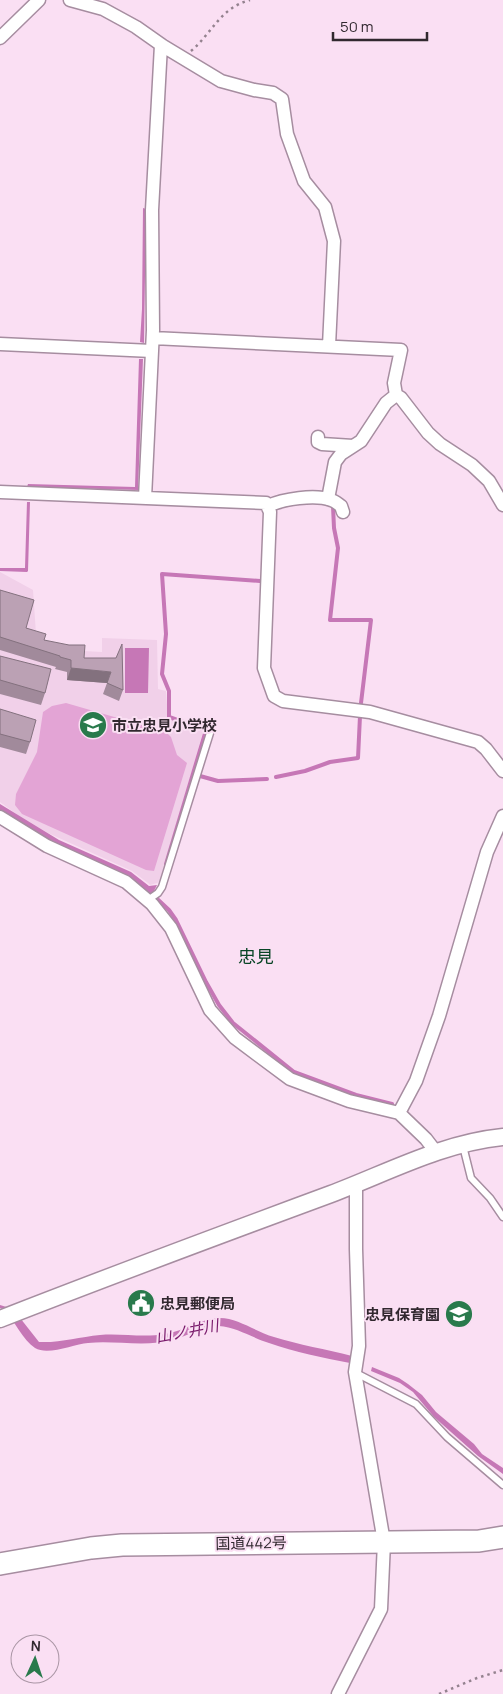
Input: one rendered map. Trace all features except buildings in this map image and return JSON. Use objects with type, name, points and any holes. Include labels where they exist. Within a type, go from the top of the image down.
[{"type":"highway","name":"国道442号","points":[[0,1564],[90,1548],[122,1545],[479,1541],[503,1537]]},
{"type":"street","points":[[0,38],[39,0]]},
{"type":"street","points":[[70,0],[104,10],[136,27],[221,81],[273,93],[282,99],[287,134],[304,181],[325,207],[334,241],[329,346]]},
{"type":"street","points":[[145,498],[153,345],[152,210],[161,44]]},
{"type":"street","points":[[0,344],[329,346],[401,350],[394,383],[396,395]]},
{"type":"street","points":[[328,499],[335,462],[341,454],[361,441],[386,403],[396,395]]},
{"type":"street","points":[[396,395],[402,398],[434,438],[472,465],[489,481],[503,505]]},
{"type":"street","points":[[318,437],[318,442],[322,444],[353,446]]},
{"type":"street","points":[[0,492],[266,504],[270,512],[264,668],[274,696],[283,701],[370,712],[478,742],[503,771]]},
{"type":"street","points":[[268,506],[278,501],[300,498],[328,499],[341,506],[343,512]]},
{"type":"street","points":[[399,1113],[416,1081],[439,1016],[487,852],[503,816]]},
{"type":"street","points":[[0,818],[47,846],[126,882],[148,900],[172,928],[210,1010],[235,1038],[290,1079],[349,1101],[399,1113],[426,1139],[436,1152]]},
{"type":"street","points":[[0,1319],[436,1152],[462,1143],[503,1137]]},
{"type":"street","points":[[338,1694],[382,1609],[384,1542],[355,1372],[359,1346],[356,1184]]},
{"type":"lane","points":[[148,900],[158,893],[162,887],[210,733]]},
{"type":"lane","points":[[462,1143],[471,1178],[490,1198],[503,1217]]},
{"type":"lane","points":[[355,1372],[416,1404],[447,1437],[503,1484]]},
{"type":"path","points":[[182,58],[194,48],[228,10],[238,3],[250,0]]},
{"type":"path","points":[[440,1694],[477,1678],[503,1670]]},
{"type":"shaded area","name":"市立忠見小学校","points":[[0,572],[33,590],[36,634],[47,649],[102,652],[102,638],[157,640],[158,689],[166,691],[168,718],[203,732],[160,881],[157,883],[150,885],[132,871],[48,833],[0,802]]},
{"type":"shaded area","points":[[66,703],[166,732],[171,737],[177,755],[187,763],[154,871],[146,870],[22,814],[15,805],[16,794],[37,752],[43,712],[52,706]]},
{"type":"water","points":[[143,208],[146,209],[144,343],[140,342]]},
{"type":"water","points":[[139,359],[143,359],[138,490],[27,487],[28,484],[135,487]]},
{"type":"water","points":[[27,502],[30,502],[28,571],[0,571],[0,568],[25,568]]},
{"type":"water","points":[[125,648],[149,648],[148,693],[125,693]]},
{"type":"water","points":[[0,804],[59,840],[131,872],[149,886],[157,885],[153,893],[150,896],[126,875],[35,833],[0,810]]},
{"type":"water","name":"山ノ井川","points":[[0,1305],[13,1309],[39,1342],[62,1341],[100,1335],[157,1335],[172,1332],[205,1320],[220,1318],[234,1320],[283,1340],[352,1356],[350,1363],[319,1357],[263,1341],[238,1330],[219,1326],[207,1327],[164,1342],[88,1343],[54,1350],[40,1350],[31,1345],[5,1309],[0,1308]]},
{"type":"water","points":[[372,1367],[399,1378],[422,1395],[436,1412],[474,1444],[482,1454],[503,1468],[503,1474],[478,1456],[434,1417],[413,1392],[400,1383],[371,1371]]},
{"type":"waterway","points":[[333,506],[334,528],[338,548],[330,620],[371,620],[361,703]]},
{"type":"waterway","points":[[166,864],[206,730],[169,717],[169,691],[162,674],[166,634],[162,574],[260,581]]},
{"type":"waterway","points":[[276,777],[305,771],[330,762],[358,758],[360,716]]},
{"type":"waterway","points":[[200,776],[218,781],[267,779]]},
{"type":"waterway","points":[[154,896],[169,910],[176,920],[206,982],[219,1005],[233,1023],[294,1072],[356,1095],[392,1104]]},
{"type":"place","name":"市立忠見小学校","points":[[93,725]]},
{"type":"place","name":"忠見郵便局","points":[[141,1303]]},
{"type":"place","name":"忠見保育園","points":[[459,1314]]},
{"type":"district","name":"忠見","points":[[256,956]]}]
